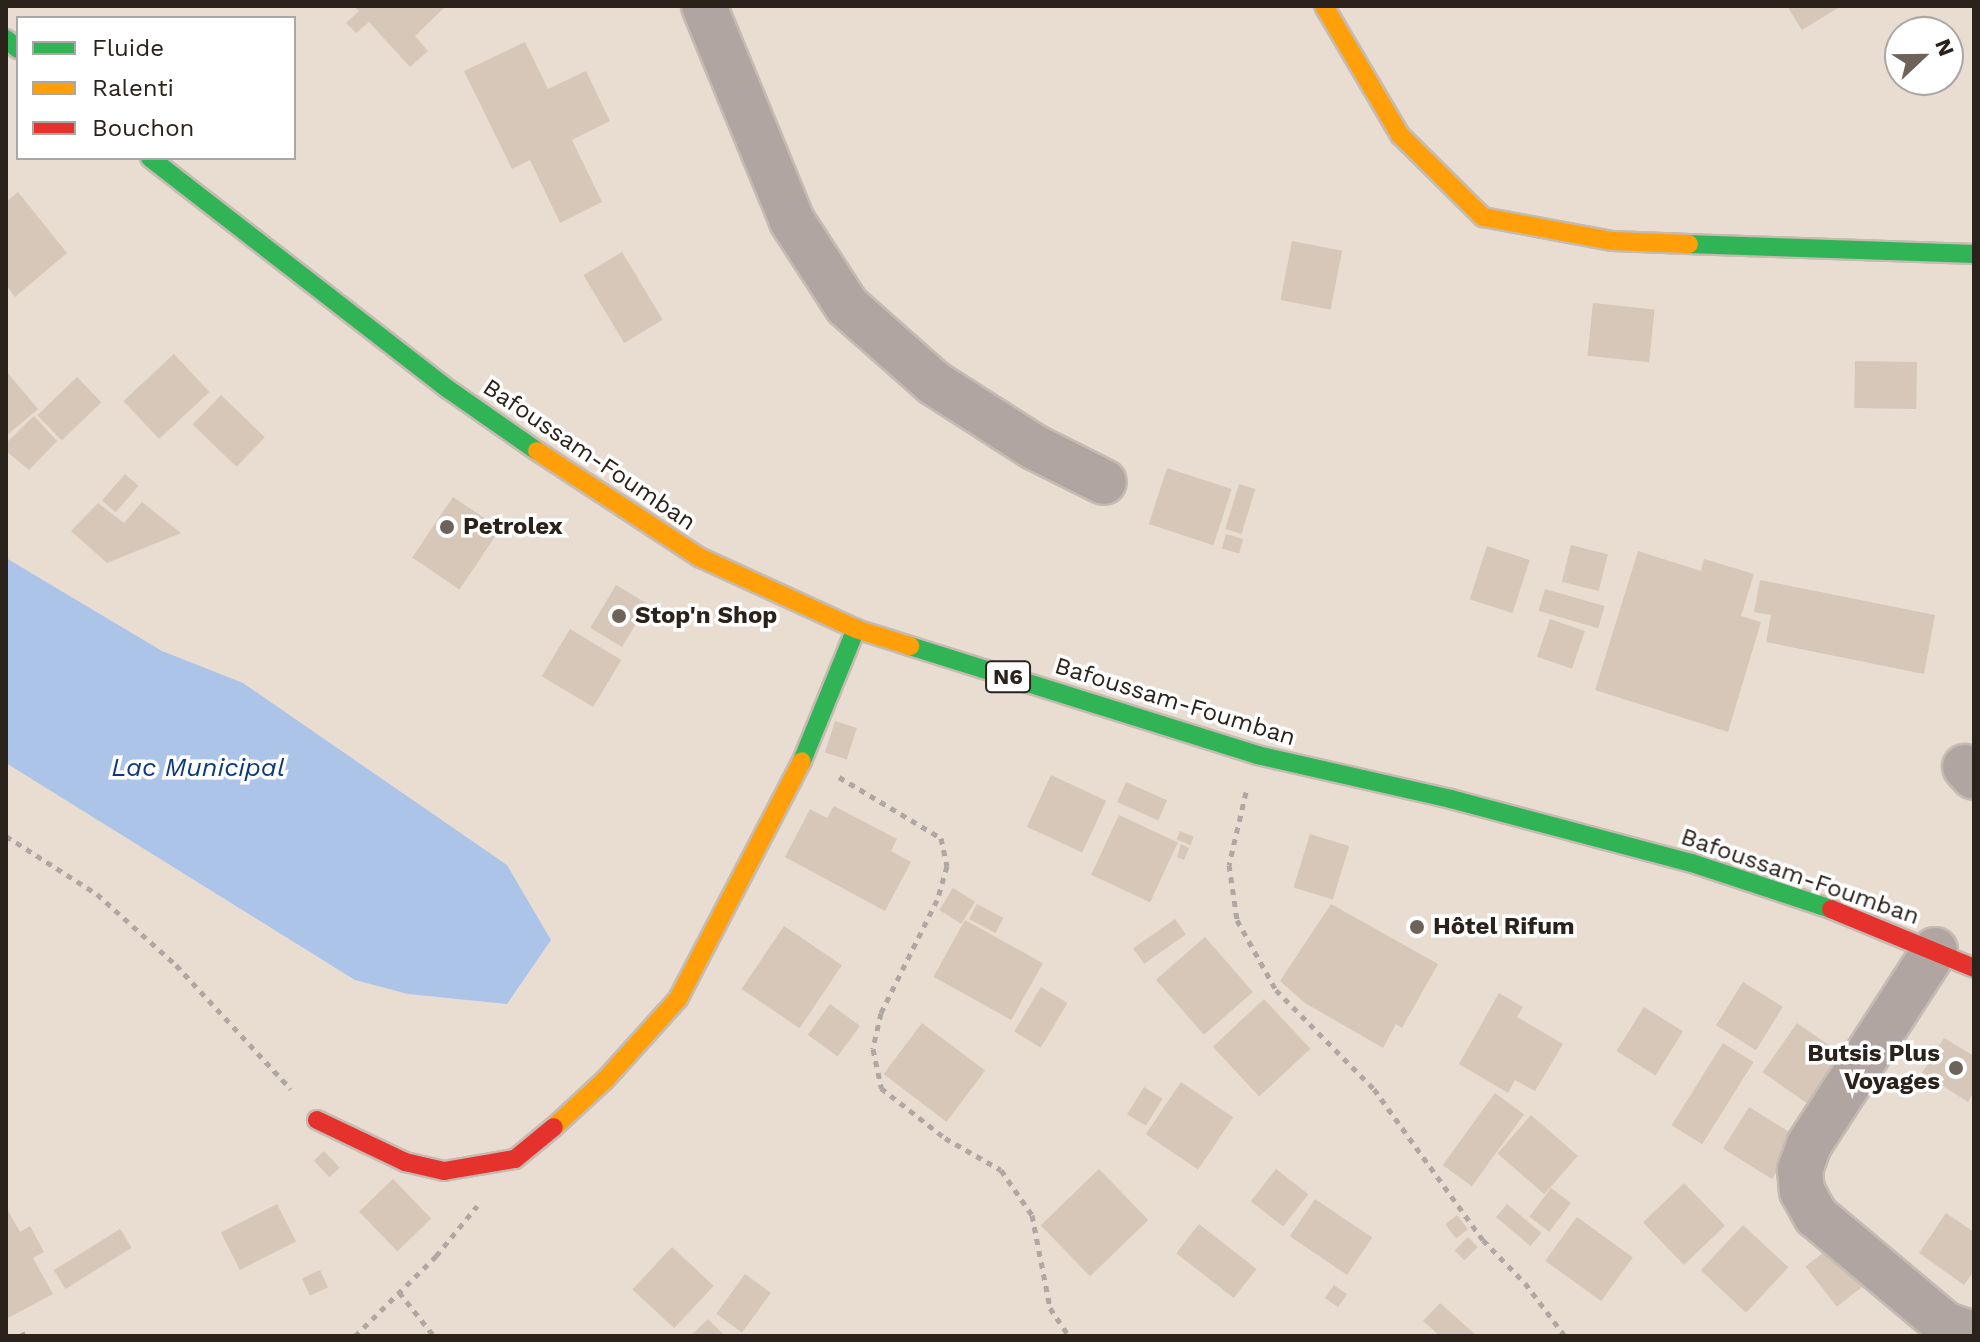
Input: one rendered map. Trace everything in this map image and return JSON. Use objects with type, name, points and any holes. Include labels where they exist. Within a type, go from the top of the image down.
[{"type":"main road","points":[[1324,6],[1400,135],[1483,217],[1613,241],[1974,254]]},
{"type":"main road","name":"Bafoussam-Foumban","points":[[153,160],[448,389],[616,506],[699,557],[856,629],[1257,755],[1451,799],[1692,863],[1809,900],[1974,968]]},
{"type":"main road","points":[[317,1120],[405,1162],[444,1171],[515,1159],[605,1080],[678,999],[803,759],[856,629]]},
{"type":"street","points":[[704,6],[792,221],[847,306],[934,383],[1034,447],[1104,482]]},
{"type":"street","points":[[1935,950],[1809,1145],[1801,1180],[1816,1216],[1946,1325],[1974,1334]]},
{"type":"path","points":[[1257,755],[1229,865],[1237,920],[1276,990],[1374,1089],[1483,1240],[1525,1283],[1565,1336]]},
{"type":"path","points":[[803,759],[941,838],[947,866],[937,900],[878,1025],[873,1049],[881,1088],[945,1138],[1001,1170],[1032,1215],[1050,1308],[1069,1336]]},
{"type":"path","points":[[6,836],[97,894],[176,965],[317,1120]]},
{"type":"path","points":[[355,1336],[436,1256],[515,1159]]},
{"type":"path","points":[[399,1292],[434,1336]]},
{"type":"water","name":"Lac Municipal","points":[[6,558],[162,651],[243,683],[507,865],[551,940],[507,1004],[408,994],[355,980],[6,763]]},
{"type":"building","points":[[354,6],[446,6],[415,36],[428,51],[410,67],[369,22],[356,33],[346,23],[359,11]]},
{"type":"building","points":[[1787,6],[1841,6],[1802,30]]},
{"type":"building","points":[[525,42],[548,89],[586,71],[610,121],[572,140],[602,202],[560,223],[530,160],[512,169],[464,71]]},
{"type":"building","points":[[18,192],[67,253],[15,297],[6,285],[6,202]]},
{"type":"building","points":[[1292,241],[1342,251],[1331,310],[1281,300]]},
{"type":"building","points":[[622,252],[663,320],[624,343],[583,275]]},
{"type":"building","points":[[1593,303],[1655,309],[1649,362],[1587,356]]},
{"type":"building","points":[[174,354],[209,392],[159,439],[124,401]]},
{"type":"building","points":[[1855,361],[1917,362],[1916,409],[1854,408]]},
{"type":"building","points":[[6,371],[38,409],[6,436]]},
{"type":"building","points":[[77,377],[101,402],[62,440],[37,415]]},
{"type":"building","points":[[221,395],[265,437],[236,467],[193,424]]},
{"type":"building","points":[[34,416],[57,441],[29,470],[6,451],[6,443]]},
{"type":"building","points":[[1167,468],[1232,489],[1213,545],[1149,524]]},
{"type":"building","points":[[125,474],[139,486],[116,512],[102,500]]},
{"type":"building","points":[[1239,484],[1255,489],[1242,534],[1225,529]]},
{"type":"building","points":[[453,497],[500,529],[459,589],[412,558]]},
{"type":"building","points":[[142,502],[181,533],[107,563],[71,531],[98,503],[124,523]]},
{"type":"building","points":[[1226,534],[1243,539],[1239,553],[1222,548]]},
{"type":"building","points":[[1571,545],[1608,554],[1599,591],[1562,582]]},
{"type":"building","points":[[1487,546],[1530,560],[1512,613],[1470,599]]},
{"type":"building","points":[[1638,551],[1701,571],[1704,559],[1754,574],[1741,616],[1761,622],[1728,732],[1595,690]]},
{"type":"building","points":[[1760,580],[1935,615],[1924,674],[1766,642],[1771,615],[1754,612]]},
{"type":"building","name":"Stop'n Shop","points":[[616,585],[648,604],[622,647],[590,628]]},
{"type":"building","points":[[1545,589],[1605,606],[1598,628],[1539,611]]},
{"type":"building","points":[[1550,619],[1585,631],[1572,669],[1537,657]]},
{"type":"building","points":[[570,629],[621,660],[593,707],[542,676]]},
{"type":"building","points":[[835,721],[857,728],[847,759],[825,752]]},
{"type":"building","points":[[1051,775],[1106,801],[1082,852],[1027,827]]},
{"type":"building","points":[[1126,782],[1167,800],[1158,820],[1117,802]]},
{"type":"building","points":[[834,806],[897,839],[891,851],[911,862],[885,911],[785,857],[810,809],[827,818]]},
{"type":"building","points":[[1119,815],[1178,842],[1150,902],[1091,875]]},
{"type":"building","points":[[1180,831],[1194,837],[1190,845],[1176,839]]},
{"type":"building","points":[[1310,834],[1349,846],[1333,900],[1294,888]]},
{"type":"building","points":[[1181,844],[1189,848],[1184,860],[1177,857]]},
{"type":"building","points":[[953,888],[975,902],[961,924],[939,910]]},
{"type":"building","points":[[977,904],[1003,918],[996,933],[969,919]]},
{"type":"building","points":[[1331,904],[1438,964],[1402,1028],[1396,1024],[1383,1048],[1305,1003],[1280,981]]},
{"type":"building","points":[[1175,919],[1186,935],[1144,964],[1133,948]]},
{"type":"building","points":[[965,920],[1043,963],[1011,1020],[933,977]]},
{"type":"building","points":[[784,926],[842,965],[800,1028],[742,989]]},
{"type":"building","points":[[1205,937],[1253,992],[1204,1035],[1156,980]]},
{"type":"building","points":[[1743,982],[1783,1007],[1756,1050],[1716,1025]]},
{"type":"building","points":[[1041,987],[1068,1003],[1041,1048],[1014,1032]]},
{"type":"building","points":[[1499,993],[1523,1007],[1517,1017],[1563,1044],[1535,1091],[1515,1080],[1508,1093],[1459,1064]]},
{"type":"building","points":[[1264,999],[1310,1049],[1259,1096],[1213,1047]]},
{"type":"building","points":[[830,1004],[860,1026],[838,1056],[808,1035]]},
{"type":"building","points":[[1644,1007],[1683,1031],[1655,1075],[1616,1051]]},
{"type":"building","points":[[922,1023],[985,1071],[947,1122],[883,1074]]},
{"type":"building","points":[[1797,1023],[1850,1060],[1816,1109],[1763,1072]]},
{"type":"building","points":[[1944,1038],[1974,1056],[1974,1092],[1968,1102],[1922,1073]]},
{"type":"building","points":[[1723,1043],[1754,1062],[1702,1144],[1672,1125]]},
{"type":"building","points":[[1181,1082],[1233,1117],[1198,1169],[1146,1134]]},
{"type":"building","points":[[1144,1087],[1163,1099],[1146,1126],[1127,1114]]},
{"type":"building","points":[[1495,1093],[1524,1114],[1472,1186],[1443,1165]]},
{"type":"building","points":[[1749,1107],[1798,1138],[1772,1179],[1723,1149]]},
{"type":"building","points":[[1531,1115],[1578,1156],[1544,1194],[1498,1153]]},
{"type":"building","points":[[324,1151],[340,1168],[329,1177],[314,1161]]},
{"type":"building","points":[[1099,1169],[1148,1220],[1090,1276],[1041,1225]]},
{"type":"building","points":[[1276,1169],[1308,1194],[1283,1227],[1251,1201]]},
{"type":"building","points":[[393,1179],[431,1219],[397,1251],[359,1212]]},
{"type":"building","points":[[1684,1183],[1725,1225],[1684,1265],[1643,1223]]},
{"type":"building","points":[[1551,1188],[1571,1203],[1549,1232],[1529,1217]]},
{"type":"building","points":[[1315,1199],[1372,1238],[1347,1275],[1290,1236]]},
{"type":"building","points":[[277,1204],[296,1241],[240,1270],[221,1233]]},
{"type":"building","points":[[1507,1204],[1541,1233],[1531,1246],[1496,1217]]},
{"type":"building","points":[[6,1207],[20,1232],[30,1226],[44,1252],[33,1258],[53,1294],[6,1319]]},
{"type":"building","points":[[1946,1213],[1974,1232],[1974,1271],[1964,1285],[1919,1253]]},
{"type":"building","points":[[1457,1215],[1468,1229],[1456,1238],[1445,1224]]},
{"type":"building","points":[[1577,1217],[1633,1258],[1601,1301],[1545,1261]]},
{"type":"building","points":[[1199,1224],[1257,1269],[1234,1298],[1176,1253]]},
{"type":"building","points":[[1743,1225],[1788,1267],[1746,1313],[1701,1270]]},
{"type":"building","points":[[120,1229],[132,1248],[66,1289],[54,1270]]},
{"type":"building","points":[[1468,1237],[1478,1247],[1464,1260],[1455,1250]]},
{"type":"building","points":[[1833,1245],[1864,1285],[1837,1307],[1805,1267]]},
{"type":"building","points":[[672,1247],[714,1286],[674,1328],[632,1289]]},
{"type":"building","points":[[320,1270],[328,1287],[310,1296],[302,1278]]},
{"type":"building","points":[[745,1274],[771,1293],[742,1332],[716,1314]]},
{"type":"building","points":[[1334,1285],[1347,1294],[1338,1307],[1325,1298]]},
{"type":"building","points":[[1440,1303],[1477,1336],[1440,1336],[1423,1321]]},
{"type":"building","points":[[708,1319],[725,1336],[690,1336]]},
{"type":"traffic: fast","points":[[6,39],[16,47]]},
{"type":"traffic: fast","points":[[153,160],[448,389],[537,451]]},
{"type":"traffic: fast","points":[[1689,244],[1974,254]]},
{"type":"traffic: fast","points":[[802,761],[856,629]]},
{"type":"traffic: fast","points":[[910,646],[1257,755],[1451,799],[1692,863],[1831,909]]},
{"type":"traffic: slow","points":[[1324,6],[1400,135],[1483,217],[1613,241],[1689,244]]},
{"type":"traffic: slow","points":[[537,451],[699,557],[856,629],[910,646]]},
{"type":"traffic: slow","points":[[554,1127],[605,1080],[678,999],[802,761]]},
{"type":"traffic: jam","points":[[1831,909],[1974,968]]},
{"type":"traffic: jam","points":[[317,1120],[405,1162],[444,1171],[515,1159],[554,1127]]},
{"type":"place","name":"Petrolex","points":[[447,527]]},
{"type":"place","name":"Stop'n Shop","points":[[619,616]]},
{"type":"place","name":"Hôtel Rifum","points":[[1417,927]]},
{"type":"place","name":"Butsis Plus Voyages","points":[[1956,1068]]}]
